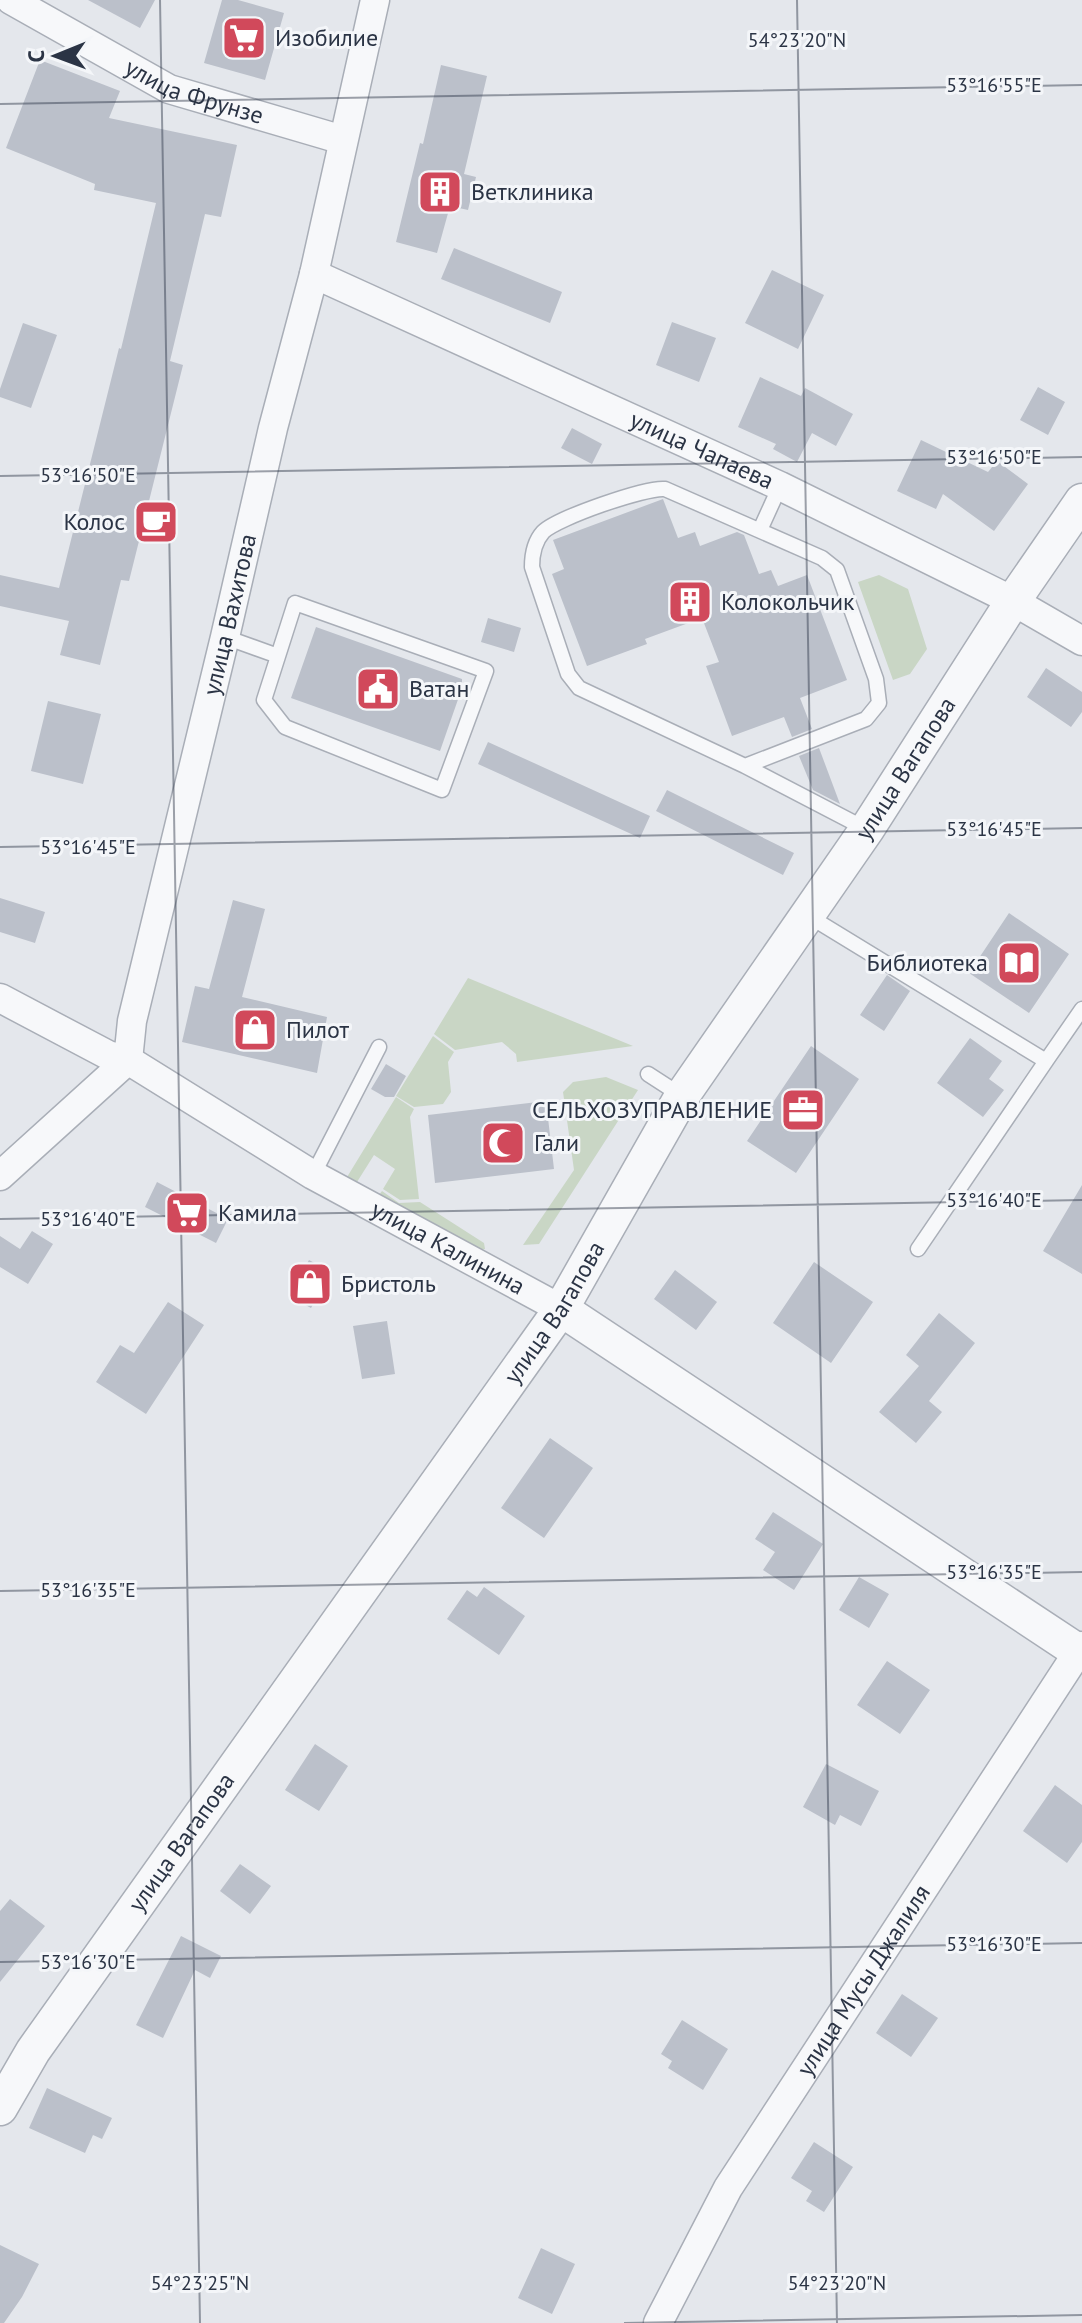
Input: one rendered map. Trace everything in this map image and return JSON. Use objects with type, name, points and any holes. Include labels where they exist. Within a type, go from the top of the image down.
[{"type":"street","name":"улица Фрунзе","points":[[11,0],[169,89],[343,140]]},
{"type":"street","name":"улица Вахитова","points":[[128,1060],[132,1021],[273,428],[314,274],[375,0]]},
{"type":"street","name":"улица Чапаева","points":[[314,274],[780,486],[1013,601],[1082,641]]},
{"type":"street","name":"улица Вагапова","points":[[0,2108],[33,2051],[561,1309],[682,1096],[705,1047],[807,915],[867,829],[1013,601],[1082,501]]},
{"type":"street","name":"улица Калинина","points":[[0,998],[108,1055],[128,1060],[313,1175],[561,1309],[1081,1650]]},
{"type":"street","points":[[0,1176],[128,1060]]},
{"type":"street","name":"улица Мусы Джалиля","points":[[658,2323],[728,2188],[1081,1650]]},
{"type":"lane","points":[[760,530],[780,486]]},
{"type":"lane","points":[[745,766],[866,719],[879,703],[876,679],[837,570],[822,558],[665,489],[655,488],[556,523],[543,532],[532,556],[532,567],[568,674],[579,688],[745,766],[867,829]]},
{"type":"lane","points":[[295,603],[486,671],[442,790],[285,727],[264,700],[278,656],[295,603]]},
{"type":"lane","points":[[225,637],[278,656]]},
{"type":"lane","points":[[807,915],[1046,1061]]},
{"type":"lane","points":[[918,1249],[1082,1009]]},
{"type":"lane","points":[[313,1175],[379,1047]]},
{"type":"lane","points":[[648,1074],[682,1096]]},
{"type":"green space","points":[[879,575],[908,589],[927,649],[910,674],[893,680],[858,582]]},
{"type":"green space","points":[[468,978],[633,1046],[517,1062],[516,1054],[502,1042],[455,1050],[434,1034]]},
{"type":"green space","points":[[433,1036],[454,1052],[448,1062],[451,1092],[443,1104],[414,1107],[396,1096]]},
{"type":"green space","points":[[606,1077],[638,1090],[539,1244],[523,1245],[574,1170],[563,1092],[573,1082]]},
{"type":"green space","points":[[396,1097],[414,1109],[410,1117],[419,1199],[400,1200],[383,1189],[395,1169],[374,1155],[357,1182],[379,1195],[382,1191],[399,1203],[420,1202],[484,1243],[485,1249],[459,1252],[344,1182]]},
{"type":"building","points":[[88,0],[155,0],[140,28]]},
{"type":"building","points":[[222,0],[238,0],[284,13],[265,80],[204,63]]},
{"type":"building","points":[[40,60],[120,91],[109,118],[237,145],[221,217],[205,214],[170,361],[183,365],[129,581],[121,580],[100,665],[60,655],[69,621],[0,606],[0,575],[59,588],[156,203],[94,190],[95,184],[6,148]]},
{"type":"building","points":[[441,65],[487,76],[464,174],[476,177],[468,210],[450,206],[437,253],[396,242]]},
{"type":"building","points":[[454,248],[562,292],[550,323],[441,279]]},
{"type":"building","points":[[772,270],[824,295],[798,349],[745,323]]},
{"type":"building","points":[[672,322],[716,338],[699,382],[656,365]]},
{"type":"building","points":[[23,323],[57,335],[31,408],[0,397]]},
{"type":"building","points":[[760,377],[801,396],[805,388],[853,414],[836,446],[812,433],[797,462],[773,449],[776,444],[738,427]]},
{"type":"building","points":[[1038,387],[1065,402],[1048,435],[1020,420]]},
{"type":"building","points":[[572,428],[602,444],[592,464],[561,448]]},
{"type":"building","points":[[921,440],[988,472],[997,461],[1028,484],[994,531],[943,494],[936,509],[897,491]]},
{"type":"building","name":"Колокольчик","points":[[663,499],[678,538],[695,532],[700,546],[737,532],[744,535],[759,574],[771,570],[778,586],[807,575],[847,680],[800,698],[812,729],[792,737],[784,717],[732,736],[706,666],[719,662],[702,618],[645,639],[647,644],[587,666],[552,574],[564,569],[553,540]]},
{"type":"building","points":[[488,618],[521,628],[514,652],[481,642]]},
{"type":"building","name":"Ватан","points":[[316,627],[462,679],[462,688],[440,751],[291,698]]},
{"type":"building","points":[[1046,668],[1082,692],[1082,712],[1071,727],[1027,697]]},
{"type":"building","points":[[48,701],[101,714],[83,784],[31,771]]},
{"type":"building","points":[[488,742],[650,816],[640,838],[478,764]]},
{"type":"building","points":[[819,748],[840,804],[813,790],[799,756]]},
{"type":"building","points":[[667,790],[794,853],[783,875],[656,811]]},
{"type":"building","points":[[0,898],[45,912],[35,943],[0,932]]},
{"type":"building","points":[[233,900],[265,909],[242,997],[327,1017],[317,1073],[182,1042],[195,986],[209,989]]},
{"type":"building","name":"Библиотека","points":[[1009,913],[1069,954],[1029,1013],[969,973]]},
{"type":"building","points":[[887,975],[910,991],[884,1031],[860,1015]]},
{"type":"building","points":[[970,1038],[1002,1061],[989,1079],[1004,1090],[983,1117],[937,1083]]},
{"type":"building","name":"СЕЛЬХОЗУПРАВЛЕНИЕ","points":[[811,1046],[859,1079],[796,1173],[747,1141]]},
{"type":"building","points":[[386,1064],[406,1076],[394,1097],[385,1097],[371,1089]]},
{"type":"building","points":[[546,1101],[554,1169],[435,1183],[428,1115]]},
{"type":"building","points":[[157,1182],[228,1219],[216,1243],[145,1207]]},
{"type":"building","points":[[1082,1185],[1082,1274],[1043,1251]]},
{"type":"building","points":[[32,1231],[53,1244],[28,1284],[0,1267],[0,1236],[20,1249]]},
{"type":"building","name":"Бристоль","points":[[309,1260],[331,1272],[311,1308],[289,1296]]},
{"type":"building","points":[[814,1262],[873,1302],[831,1363],[773,1323]]},
{"type":"building","points":[[675,1270],[717,1302],[696,1330],[654,1299]]},
{"type":"building","points":[[168,1302],[204,1325],[146,1414],[96,1382],[120,1345],[134,1353]]},
{"type":"building","points":[[939,1313],[975,1343],[929,1401],[942,1412],[916,1443],[879,1412],[919,1366],[906,1355]]},
{"type":"building","points":[[387,1321],[395,1374],[362,1379],[353,1326]]},
{"type":"building","points":[[550,1438],[593,1468],[544,1538],[501,1508]]},
{"type":"building","points":[[773,1512],[823,1544],[794,1590],[763,1570],[775,1552],[755,1539]]},
{"type":"building","points":[[859,1577],[889,1594],[869,1628],[839,1610]]},
{"type":"building","points":[[484,1587],[525,1616],[499,1655],[447,1619],[467,1590],[477,1597]]},
{"type":"building","points":[[887,1661],[930,1690],[900,1734],[857,1705]]},
{"type":"building","points":[[315,1744],[348,1766],[319,1811],[285,1790]]},
{"type":"building","points":[[826,1764],[879,1791],[861,1826],[840,1815],[835,1825],[803,1807]]},
{"type":"building","points":[[1055,1785],[1082,1805],[1082,1842],[1067,1863],[1023,1831]]},
{"type":"building","points":[[240,1864],[271,1886],[250,1914],[220,1891]]},
{"type":"building","points":[[10,1899],[45,1926],[0,1982],[0,1911]]},
{"type":"building","points":[[181,1936],[221,1956],[210,1978],[195,1970],[163,2038],[136,2025]]},
{"type":"building","points":[[902,1994],[938,2018],[911,2057],[876,2033]]},
{"type":"building","points":[[682,2020],[728,2049],[703,2090],[668,2068],[672,2061],[661,2054]]},
{"type":"building","points":[[47,2088],[112,2118],[102,2139],[93,2135],[85,2153],[29,2128]]},
{"type":"building","points":[[814,2142],[853,2167],[824,2212],[806,2201],[812,2191],[791,2178]]},
{"type":"building","points":[[0,2245],[39,2264],[4,2323],[0,2323]]},
{"type":"building","points":[[541,2248],[575,2264],[552,2314],[518,2298]]},
{"type":"place","name":"Изобилие","points":[[244,38]]},
{"type":"place","name":"Ветклиника","points":[[440,192]]},
{"type":"place","name":"Колос","points":[[156,522]]},
{"type":"place","name":"Колокольчик","points":[[690,602]]},
{"type":"place","name":"Ватан","points":[[378,689]]},
{"type":"place","name":"Библиотека","points":[[1019,963]]},
{"type":"place","name":"Пилот","points":[[255,1030]]},
{"type":"place","name":"СЕЛЬХОЗУПРАВЛЕНИЕ","points":[[803,1110]]},
{"type":"place","name":"Гали","points":[[503,1143]]},
{"type":"place","name":"Камила","points":[[187,1213]]},
{"type":"place","name":"Бристоль","points":[[310,1284]]}]
